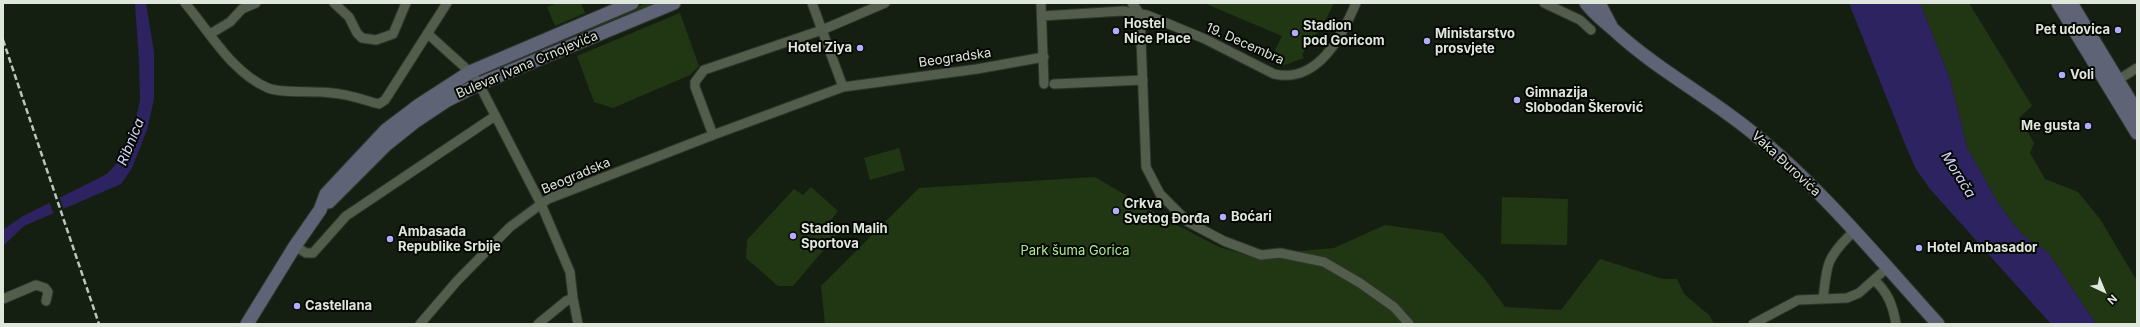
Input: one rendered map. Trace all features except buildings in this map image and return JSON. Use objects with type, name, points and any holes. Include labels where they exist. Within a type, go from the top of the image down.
[{"type":"main road","name":"Bulevar Ivana Crnojevića","points":[[320,210],[326,194],[337,181],[386,130],[419,105],[470,72],[632,3]]},
{"type":"main road","name":"Bulevar Ivana Crnojevića","points":[[320,210],[333,199],[378,152],[406,129],[446,101],[479,84],[674,3]]},
{"type":"main road","name":"Vaka Đurovića","points":[[1586,3],[1594,14],[1644,55],[1702,94],[1767,144],[1806,181],[1938,324]]},
{"type":"main road","name":"Vaka Đurovića","points":[[1599,3],[1613,29]]},
{"type":"main road","points":[[2058,3],[2113,83],[2137,112]]},
{"type":"main road","points":[[2071,3],[2113,83],[2137,133]]},
{"type":"main road","points":[[247,324],[294,246],[320,210]]},
{"type":"street","points":[[185,3],[235,63],[268,88],[282,91],[306,90],[355,96],[379,104],[385,100],[447,3]]},
{"type":"street","points":[[210,34],[230,22],[242,9],[256,3]]},
{"type":"street","points":[[334,3],[349,17],[359,36],[362,38],[376,40],[393,34],[406,3]]},
{"type":"street","points":[[812,3],[843,86]]},
{"type":"street","points":[[713,135],[695,87],[695,82],[704,70],[822,30],[886,3]]},
{"type":"street","points":[[1041,3],[1044,84]]},
{"type":"street","points":[[1132,3],[1140,14],[1146,167],[1160,194],[1188,222],[1224,241],[1261,255],[1280,253],[1324,262],[1360,283],[1394,307],[1410,324]]},
{"type":"street","name":"19. Decembra","points":[[1042,16],[1123,11],[1140,14],[1205,39],[1274,74],[1285,76],[1309,68],[1326,56],[1340,36],[1356,3]]},
{"type":"street","points":[[1544,3],[1580,20],[1591,30]]},
{"type":"street","points":[[428,34],[470,72],[479,84],[541,204],[570,272],[572,298],[578,324]]},
{"type":"street","name":"Beogradska","points":[[420,324],[457,281],[510,227],[548,199],[843,86],[977,69],[1044,57]]},
{"type":"street","points":[[2113,83],[2137,68]]},
{"type":"street","points":[[1054,84],[1143,80]]},
{"type":"street","points":[[294,246],[306,252],[313,253],[346,216],[495,116]]},
{"type":"street","points":[[1823,299],[1829,261],[1832,254],[1849,236]]},
{"type":"street","points":[[1753,324],[1798,300],[1847,298],[1859,293],[1887,268]]},
{"type":"street","points":[[1874,280],[1884,289],[1893,308],[1896,324]]},
{"type":"street","points":[[3,298],[36,285],[45,288],[48,292],[46,301]]},
{"type":"street","points":[[538,324],[566,301],[572,298]]},
{"type":"green space","points":[[558,3],[581,3],[585,13],[555,26],[547,7]]},
{"type":"green space","points":[[646,3],[662,3],[495,74],[492,69]]},
{"type":"green space","name":"Stadion pod Goricom","points":[[1204,3],[1334,3],[1323,25],[1302,54],[1304,58],[1279,67],[1278,64],[1270,60],[1282,36]]},
{"type":"green space","points":[[1920,3],[1969,3],[2032,106],[2019,118],[2034,143],[2030,153],[2045,179],[2078,192],[2100,219],[2137,281],[2137,324],[2096,324],[2048,252],[2025,237],[1998,203],[1967,147],[1950,79]]},
{"type":"green space","points":[[680,13],[699,66],[690,75],[613,108],[594,102],[577,56]]},
{"type":"green space","points":[[899,148],[905,170],[870,180],[864,158]]},
{"type":"green space","name":"Park šuma Gorica","points":[[1095,177],[1173,223],[1219,247],[1263,260],[1280,253],[1334,248],[1385,225],[1442,233],[1484,278],[1505,307],[1561,310],[1600,259],[1663,279],[1677,279],[1684,294],[1709,315],[1714,324],[825,324],[821,286],[919,188]]},
{"type":"green space","name":"Stadion Malih Sportova","points":[[811,187],[838,211],[828,224],[838,233],[793,286],[778,286],[746,258],[747,240],[794,189],[803,195]]},
{"type":"green space","points":[[1502,197],[1568,199],[1567,245],[1501,244]]},
{"type":"water","name":"Ribnica","points":[[135,3],[146,3],[154,52],[154,99],[147,130],[132,168],[121,184],[24,226],[3,246],[4,229],[23,216],[107,174],[119,161],[134,128],[140,100]]},
{"type":"water","name":"Morača","points":[[1849,3],[1920,3],[1950,79],[1967,147],[1998,203],[2025,237],[2048,252],[2096,324],[2051,324],[1930,189],[1916,169],[1907,149]]},
{"type":"pier","points":[[59,195],[64,210],[54,215],[49,201]]},
{"type":"railway","points":[[3,40],[99,324]]},
{"type":"place","name":"Pet udovica","points":[[2118,30]]},
{"type":"place","name":"Hostel Nice Place","points":[[1116,31]]},
{"type":"place","name":"Stadion pod Goricom","points":[[1295,33]]},
{"type":"place","name":"Ministarstvo prosvjete","points":[[1427,41]]},
{"type":"place","name":"Hotel Ziya","points":[[860,48]]},
{"type":"place","name":"Voli","points":[[2062,75]]},
{"type":"place","name":"Gimnazija Slobodan Škerović","points":[[1517,100]]},
{"type":"place","name":"Me gusta","points":[[2088,126]]},
{"type":"place","name":"Crkva Svetog Đorđa","points":[[1116,211]]},
{"type":"place","name":"Boćari","points":[[1223,217]]},
{"type":"place","name":"Stadion Malih Sportova","points":[[793,236]]},
{"type":"place","name":"Ambasada Republike Srbije","points":[[390,239]]},
{"type":"place","name":"Hotel Ambasador","points":[[1919,248]]},
{"type":"place","name":"Castellana","points":[[297,306]]}]
